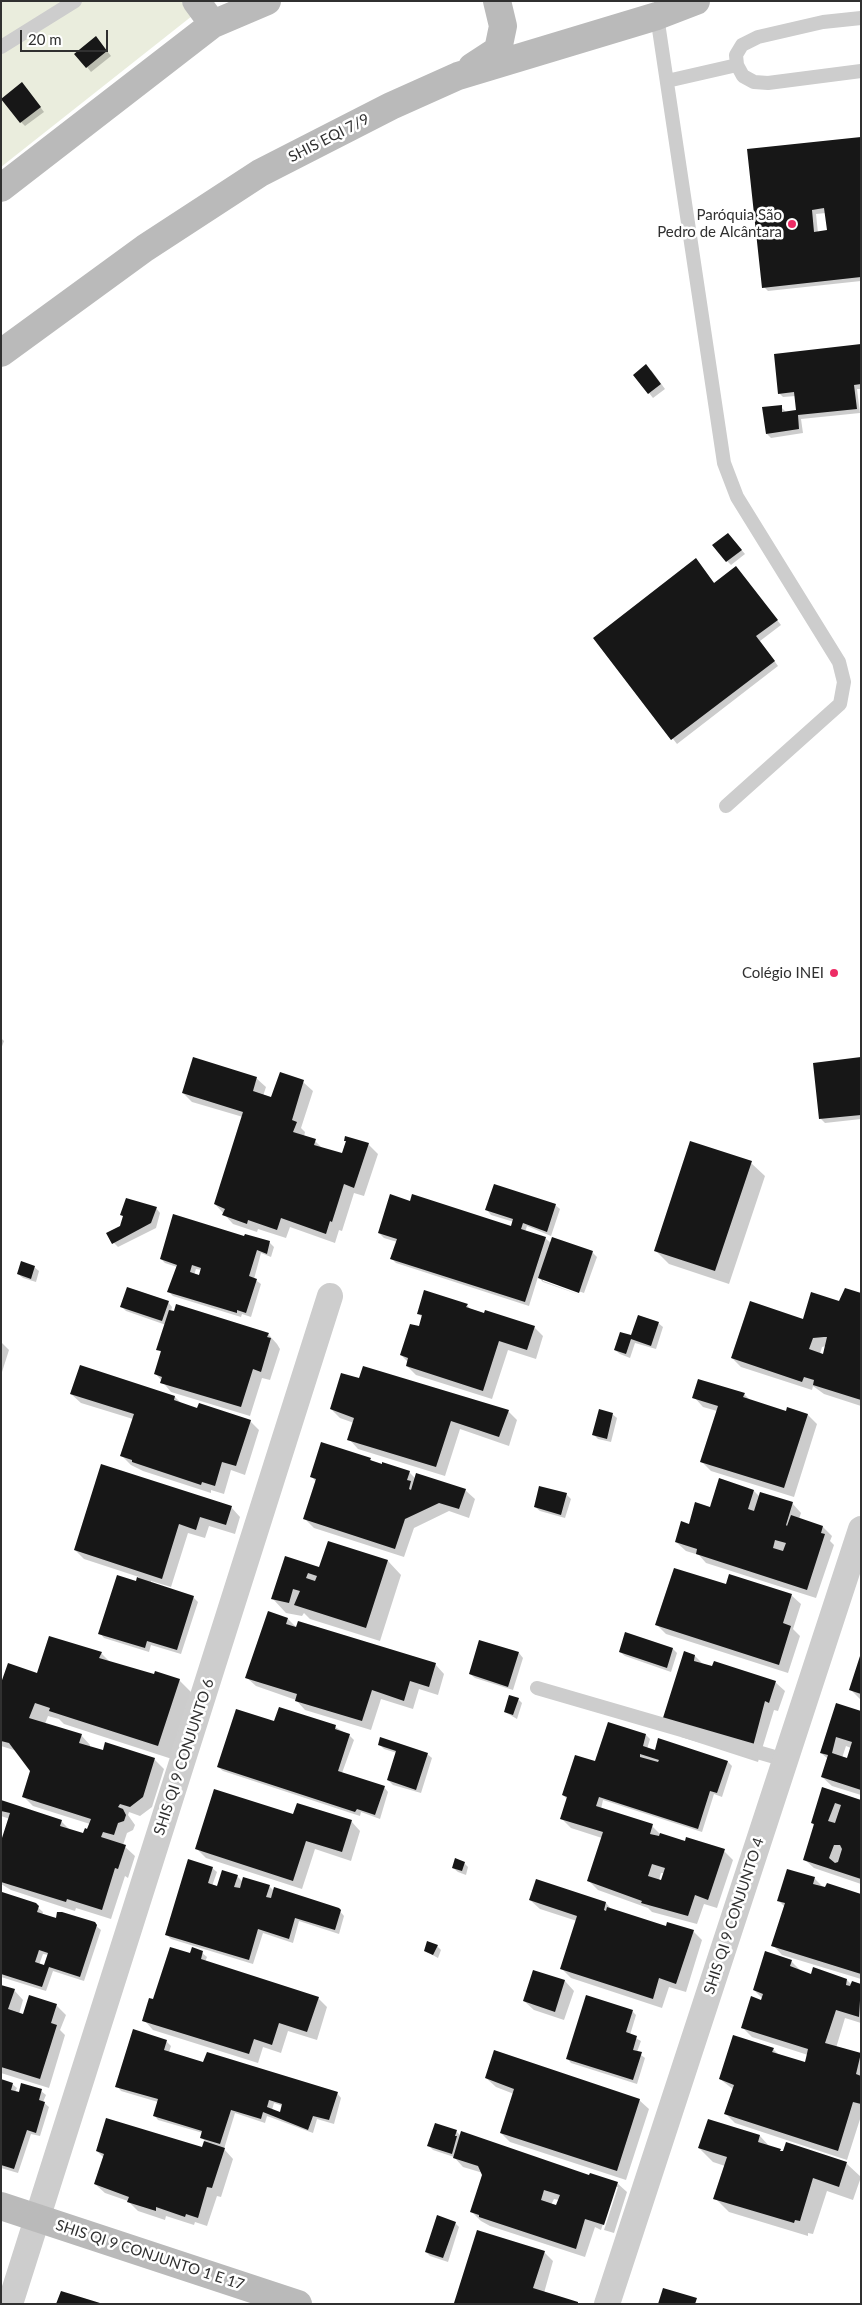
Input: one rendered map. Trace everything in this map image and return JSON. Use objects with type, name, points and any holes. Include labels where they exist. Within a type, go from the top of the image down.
[{"type":"street","points":[[196,1],[212,24]]},
{"type":"street","points":[[1,188],[212,24],[267,1]]},
{"type":"street","points":[[458,76],[498,50],[503,26],[497,1]]},
{"type":"street","name":"SHIS EQI 7/9","points":[[1,353],[146,248],[260,173],[390,106],[458,76],[657,16],[696,1]]},
{"type":"street","name":"SHIS QI 9 CONJUNTO 6","points":[[10,2304],[330,1296]]},
{"type":"street","name":"SHIS QI 9 CONJUNTO 4","points":[[607,2304],[861,1529]]},
{"type":"street","name":"SHIS QI 9 CONJUNTO 1 E 17","points":[[1,2206],[298,2304]]},
{"type":"lane","points":[[1,47],[75,1]]},
{"type":"lane","points":[[657,16],[724,463],[737,497],[839,662],[844,682],[840,704],[726,806]]},
{"type":"lane","points":[[861,18],[823,22],[758,37],[742,44],[736,55],[737,65],[743,76],[754,82],[768,83],[861,70]]},
{"type":"lane","points":[[667,82],[737,65]]},
{"type":"lane","points":[[537,1688],[785,1760]]},
{"type":"green space","points":[[1,1],[181,1],[192,16],[1,167]]},
{"type":"building","points":[[96,36],[107,51],[86,68],[74,54]]},
{"type":"building","points":[[22,82],[41,107],[20,123],[1,99]]},
{"type":"building","points":[[861,137],[861,277],[762,288],[747,149]],"holes":[[[824,208],[827,230],[814,232],[812,210]]]},
{"type":"building","points":[[861,344],[861,384],[854,385],[857,409],[798,415],[799,429],[766,434],[762,407],[782,405],[782,412],[796,410],[794,392],[778,394],[774,354]]},
{"type":"building","points":[[646,364],[661,384],[648,394],[633,375]]},
{"type":"building","points":[[728,533],[742,550],[726,562],[712,545]]},
{"type":"building","points":[[696,558],[714,583],[736,566],[778,620],[756,636],[775,661],[671,740],[593,638]]},
{"type":"building","points":[[193,1057],[257,1077],[253,1091],[271,1097],[280,1072],[304,1080],[292,1120],[297,1122],[293,1132],[316,1139],[314,1145],[342,1153],[346,1141],[344,1141],[345,1136],[369,1143],[354,1188],[344,1184],[332,1222],[330,1221],[326,1234],[281,1218],[277,1230],[248,1220],[247,1224],[222,1215],[225,1209],[214,1204],[243,1112],[182,1093]]},
{"type":"building","points":[[861,1057],[861,1115],[819,1119],[813,1063]]},
{"type":"building","points":[[690,1141],[752,1161],[715,1271],[654,1251]]},
{"type":"building","points":[[494,1184],[556,1204],[547,1232],[523,1223],[521,1229],[546,1237],[525,1302],[390,1259],[397,1239],[378,1233],[390,1194],[410,1201],[412,1194],[511,1226],[513,1219],[485,1210]]},
{"type":"building","points":[[126,1198],[157,1207],[151,1223],[112,1244],[106,1233],[120,1226],[123,1216],[120,1215]]},
{"type":"building","points":[[173,1214],[244,1236],[245,1234],[270,1241],[267,1254],[257,1250],[249,1276],[257,1279],[246,1313],[237,1310],[237,1313],[167,1292],[177,1265],[160,1259]],"holes":[[[192,1265],[201,1268],[199,1275],[190,1272]]]},
{"type":"building","points":[[552,1237],[593,1251],[579,1293],[538,1278]]},
{"type":"building","points":[[21,1261],[35,1266],[31,1279],[17,1274]]},
{"type":"building","points":[[127,1287],[169,1301],[162,1321],[120,1307]]},
{"type":"building","points":[[845,1288],[861,1293],[861,1400],[813,1385],[814,1380],[804,1377],[802,1382],[731,1358],[750,1301],[803,1319],[811,1292],[839,1301]],"holes":[[[827,1337],[823,1354],[809,1349],[813,1338]]]},
{"type":"building","points":[[424,1290],[468,1304],[466,1307],[484,1313],[485,1310],[535,1326],[527,1350],[499,1341],[483,1391],[406,1366],[408,1358],[400,1355],[410,1324],[419,1326],[422,1315],[417,1314]]},
{"type":"building","points":[[176,1304],[269,1333],[267,1337],[271,1338],[261,1372],[253,1369],[241,1407],[160,1383],[162,1377],[154,1374],[161,1351],[156,1350],[169,1310],[174,1311]]},
{"type":"building","points":[[638,1315],[659,1322],[651,1346],[631,1339],[626,1354],[614,1350],[620,1332],[631,1335]]},
{"type":"building","points":[[80,1365],[175,1396],[174,1400],[197,1408],[199,1403],[251,1420],[236,1466],[222,1462],[215,1486],[202,1482],[201,1485],[132,1462],[132,1460],[120,1456],[134,1414],[70,1394]]},
{"type":"building","points":[[363,1366],[509,1410],[499,1437],[451,1421],[436,1467],[347,1440],[354,1418],[330,1409],[341,1373],[359,1378]]},
{"type":"building","points":[[698,1379],[745,1393],[743,1397],[786,1411],[787,1407],[808,1414],[784,1488],[700,1462],[718,1406],[692,1398]]},
{"type":"building","points":[[599,1409],[613,1413],[607,1439],[592,1435]]},
{"type":"building","points":[[321,1442],[371,1458],[370,1460],[382,1464],[382,1462],[410,1471],[407,1480],[411,1481],[409,1489],[411,1490],[416,1473],[466,1489],[459,1509],[439,1503],[405,1519],[395,1549],[303,1519],[316,1479],[310,1477]]},
{"type":"building","points":[[101,1464],[232,1506],[226,1525],[200,1517],[196,1530],[179,1524],[162,1579],[74,1550]]},
{"type":"building","points":[[719,1478],[754,1490],[748,1509],[754,1511],[760,1492],[793,1502],[787,1526],[791,1515],[823,1526],[821,1533],[825,1534],[807,1590],[696,1554],[697,1549],[675,1542],[681,1521],[689,1524],[695,1502],[710,1507]],"holes":[[[775,1540],[786,1543],[783,1551],[773,1548]]]},
{"type":"building","points":[[539,1486],[567,1493],[561,1515],[534,1507]]},
{"type":"building","points":[[328,1541],[388,1560],[366,1628],[294,1605],[300,1591],[293,1589],[289,1603],[271,1599],[285,1556],[319,1567]],"holes":[[[308,1573],[317,1576],[315,1581],[306,1578]]]},
{"type":"building","points":[[674,1568],[726,1584],[729,1574],[792,1594],[783,1623],[791,1626],[779,1665],[655,1625]]},
{"type":"building","points":[[117,1575],[136,1581],[137,1577],[194,1596],[177,1650],[147,1641],[145,1648],[98,1634]]},
{"type":"building","points":[[268,1611],[288,1618],[286,1624],[296,1627],[298,1621],[436,1663],[429,1687],[410,1681],[404,1701],[372,1690],[362,1721],[295,1701],[297,1694],[245,1678]]},
{"type":"building","points":[[625,1632],[673,1648],[667,1668],[619,1652]]},
{"type":"building","points":[[49,1636],[102,1652],[99,1658],[154,1674],[155,1671],[180,1679],[158,1746],[49,1711],[50,1708],[35,1703],[29,1718],[82,1734],[79,1743],[103,1750],[105,1742],[155,1758],[143,1797],[130,1807],[120,1804],[118,1807],[123,1809],[126,1815],[124,1821],[118,1823],[114,1835],[103,1832],[101,1837],[126,1845],[118,1869],[115,1868],[102,1910],[67,1899],[66,1902],[1,1882],[1,1841],[10,1813],[1,1811],[1,1800],[62,1820],[60,1826],[83,1833],[91,1819],[22,1797],[30,1771],[9,1743],[1,1741],[1,1683],[8,1663],[37,1673]]},
{"type":"building","points":[[479,1640],[519,1652],[508,1687],[469,1674]]},
{"type":"building","points":[[684,1651],[695,1655],[694,1661],[712,1666],[714,1661],[776,1681],[769,1703],[765,1701],[752,1750],[662,1721]]},
{"type":"building","points":[[861,1656],[861,1694],[849,1690]]},
{"type":"building","points":[[509,1695],[519,1698],[513,1715],[504,1712]]},
{"type":"building","points":[[836,1703],[861,1711],[861,1790],[821,1777],[828,1755],[820,1753]],"holes":[[[836,1737],[852,1742],[847,1758],[832,1753]]]},
{"type":"building","points":[[279,1707],[336,1725],[335,1729],[350,1734],[338,1771],[385,1786],[375,1815],[357,1809],[355,1812],[217,1767],[236,1709],[274,1721]]},
{"type":"building","points":[[608,1722],[646,1734],[643,1746],[655,1750],[658,1738],[728,1761],[717,1793],[710,1791],[698,1829],[599,1797],[596,1806],[653,1824],[650,1834],[659,1836],[660,1833],[685,1841],[686,1837],[725,1849],[708,1900],[695,1895],[688,1916],[641,1903],[642,1901],[587,1881],[603,1832],[560,1819],[567,1797],[562,1795],[575,1755],[595,1761]],"holes":[[[640,1754],[659,1760],[658,1762],[640,1757]],[[652,1864],[665,1868],[661,1880],[648,1876]]]},
{"type":"building","points":[[380,1737],[428,1753],[416,1790],[387,1780],[396,1751],[378,1745]]},
{"type":"building","points":[[822,1787],[861,1800],[861,1879],[803,1860],[814,1824],[811,1823]],"holes":[[[835,1803],[841,1805],[835,1823],[828,1821]],[[834,1845],[840,1845],[842,1849],[838,1862],[835,1863],[829,1858]]]},
{"type":"building","points":[[214,1789],[293,1814],[297,1803],[352,1820],[342,1852],[306,1841],[293,1881],[195,1849]]},
{"type":"building","points":[[455,1858],[465,1862],[462,1871],[452,1868]]},
{"type":"building","points":[[188,1859],[213,1867],[208,1883],[217,1886],[222,1870],[238,1875],[234,1887],[240,1888],[243,1877],[270,1885],[266,1897],[271,1898],[274,1887],[339,1908],[341,1910],[335,1930],[295,1918],[289,1939],[258,1929],[249,1960],[165,1935]]},
{"type":"building","points":[[787,1869],[815,1877],[813,1884],[825,1887],[827,1883],[861,1894],[861,1974],[771,1946],[785,1903],[777,1901]]},
{"type":"building","points":[[536,1879],[606,1902],[604,1910],[606,1911],[607,1907],[666,1926],[667,1922],[694,1930],[676,1984],[659,1978],[653,1999],[560,1969],[577,1916],[529,1900]]},
{"type":"building","points":[[2,1892],[36,1903],[39,1906],[37,1912],[56,1918],[57,1912],[62,1912],[95,1922],[97,1925],[80,1977],[49,1967],[42,1987],[1,1974]],"holes":[[[39,1950],[48,1953],[44,1965],[35,1962]]]},
{"type":"building","points":[[427,1941],[438,1945],[433,1955],[424,1951]]},
{"type":"building","points":[[170,1947],[190,1953],[192,1947],[203,1951],[201,1959],[319,1997],[307,2032],[279,2023],[272,2045],[254,2039],[249,2054],[142,2021],[149,1998],[153,1999]]},
{"type":"building","points":[[765,1951],[792,1960],[790,1966],[811,1974],[813,1967],[847,1979],[846,1985],[850,1986],[852,1981],[861,1984],[859,2017],[836,2010],[825,2043],[861,2053],[856,2074],[861,2076],[861,2104],[853,2102],[838,2151],[724,2114],[734,2085],[719,2079],[733,2035],[774,2048],[772,2052],[805,2062],[808,2049],[741,2028],[751,1996],[761,2000],[763,1994],[753,1990]]},
{"type":"building","points":[[533,1970],[565,1980],[555,2012],[523,2001]]},
{"type":"building","points":[[1,1985],[15,1989],[8,2009],[23,2014],[29,1995],[57,2004],[51,2023],[57,2025],[40,2079],[1,2067]]},
{"type":"building","points":[[586,1995],[633,2010],[626,2032],[637,2036],[633,2050],[642,2052],[633,2080],[566,2059]]},
{"type":"building","points":[[133,2029],[167,2040],[164,2050],[203,2062],[207,2052],[338,2092],[329,2120],[313,2116],[308,2130],[263,2112],[261,2119],[231,2110],[220,2144],[200,2138],[202,2131],[153,2116],[158,2099],[115,2087]],"holes":[[[269,2100],[282,2104],[280,2112],[267,2107]]]},
{"type":"building","points":[[494,2050],[640,2099],[617,2171],[500,2133],[514,2089],[485,2078]]},
{"type":"building","points":[[1,2079],[13,2083],[11,2090],[19,2092],[21,2083],[42,2089],[39,2100],[45,2102],[36,2133],[27,2130],[14,2169],[1,2165]]},
{"type":"building","points":[[106,2118],[202,2147],[204,2141],[225,2148],[212,2188],[207,2187],[198,2218],[186,2214],[185,2217],[156,2207],[156,2211],[127,2202],[129,2197],[94,2184],[104,2154],[96,2151]]},
{"type":"building","points":[[708,2119],[760,2135],[758,2142],[781,2149],[780,2151],[783,2151],[786,2142],[847,2162],[839,2187],[813,2178],[800,2221],[795,2220],[794,2223],[713,2199],[727,2157],[698,2148]]},
{"type":"building","points":[[435,2123],[457,2130],[452,2154],[427,2146]]},
{"type":"building","points":[[461,2131],[589,2175],[590,2173],[618,2182],[604,2225],[585,2219],[576,2249],[479,2217],[479,2215],[470,2212],[482,2175],[478,2166],[453,2158]],"holes":[[[544,2190],[560,2195],[556,2205],[541,2200]]]},
{"type":"building","points":[[437,2215],[456,2222],[443,2258],[425,2252]]},
{"type":"building","points":[[477,2230],[545,2251],[533,2288],[578,2302],[578,2304],[454,2303]]},
{"type":"building","points":[[663,2288],[697,2298],[695,2304],[658,2304]]},
{"type":"building","points":[[61,2291],[100,2303],[100,2304],[56,2304]]},
{"type":"place","name":"Paróquia São Pedro de Alcântara","points":[[792,224]]},
{"type":"place","name":"Colégio INEI","points":[[834,973]]}]
